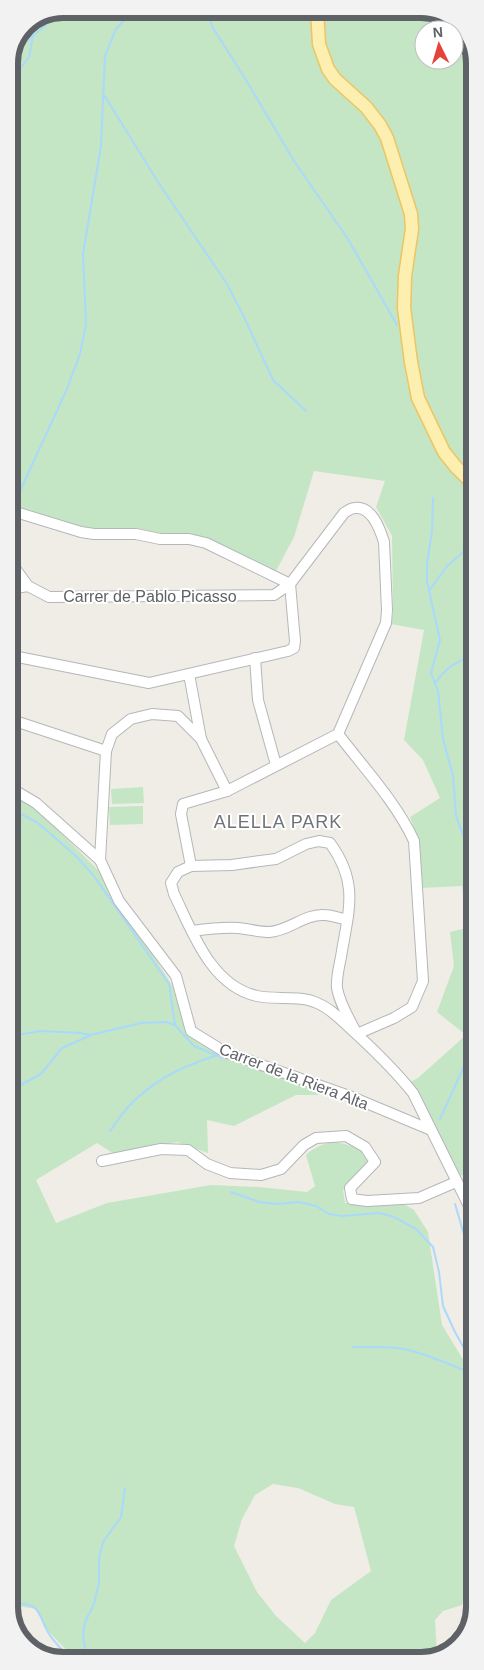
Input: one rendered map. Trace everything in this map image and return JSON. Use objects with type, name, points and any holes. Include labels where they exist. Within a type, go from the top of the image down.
[{"type":"main road","points":[[318,18],[319,44],[328,69],[335,79],[366,108],[380,125],[387,138],[411,214],[412,229],[405,276],[404,308],[418,398],[444,452],[466,476]]},
{"type":"street","points":[[18,658],[149,683],[288,651],[294,648],[295,642],[290,584],[344,513],[355,508],[365,510],[372,516],[384,542],[386,623],[338,734],[227,790],[183,804],[181,814],[191,866]]},
{"type":"street","points":[[18,513],[81,532],[94,534],[136,534],[160,538],[190,539],[206,543],[290,584]]},
{"type":"street","points":[[18,572],[28,586],[18,588]]},
{"type":"street","name":"Carrer de Pablo Picasso","points":[[28,586],[49,597],[59,597],[274,595],[290,584]]},
{"type":"street","points":[[255,658],[258,700],[276,765]]},
{"type":"street","points":[[189,674],[201,739],[227,790]]},
{"type":"street","points":[[18,722],[106,751],[112,734],[131,719],[152,714],[178,716],[201,739]]},
{"type":"street","points":[[338,734],[407,827],[414,841],[424,981],[412,1007],[394,1018],[357,1034]]},
{"type":"street","name":"Carrer de la Riera Alta","points":[[106,751],[100,860],[119,901],[176,976],[191,1031],[225,1052],[352,1097],[431,1130]]},
{"type":"street","points":[[18,792],[36,803],[100,860]]},
{"type":"street","points":[[357,1034],[342,1003],[337,987],[350,899],[348,876],[340,856],[330,843],[306,844],[276,859],[232,865],[191,866],[178,872],[171,883],[174,894],[204,954],[217,970],[234,986],[256,996],[315,1001],[327,1007],[357,1034],[377,1052],[413,1093],[461,1192],[466,1199]]},
{"type":"street","points":[[192,931],[239,928],[271,932],[284,929],[304,919],[324,915],[347,920]]},
{"type":"street","points":[[102,1161],[161,1149],[188,1150],[208,1164],[230,1173],[261,1175],[281,1169],[304,1145],[316,1138],[346,1136],[365,1147],[375,1162],[350,1188],[352,1199],[367,1201],[419,1198],[456,1182]]},
{"type":"green space","points":[[54,18],[425,18],[436,20],[414,20],[414,70],[464,70],[464,48],[466,54],[466,920],[462,886],[421,888],[420,845],[410,817],[440,798],[423,760],[404,740],[424,630],[391,624],[393,615],[392,536],[376,507],[385,481],[314,471],[294,537],[276,571],[190,534],[160,534],[136,528],[97,531],[18,507],[18,54],[25,37],[37,25]]},
{"type":"green space","points":[[143,787],[144,803],[112,804],[111,789]]},
{"type":"green space","points":[[18,798],[37,809],[102,874],[173,987],[200,1043],[324,1095],[296,1095],[234,1126],[207,1120],[208,1153],[177,1142],[114,1154],[97,1143],[36,1180],[56,1223],[107,1203],[211,1185],[307,1192],[315,1186],[306,1155],[313,1149],[327,1143],[348,1145],[363,1152],[368,1163],[343,1190],[345,1203],[400,1202],[414,1210],[428,1232],[442,1325],[466,1364],[466,1576],[464,1577],[464,1596],[462,1605],[443,1611],[435,1620],[437,1650],[430,1652],[68,1652],[44,1627],[37,1609],[18,1606]],"holes":[[[273,1484],[298,1488],[335,1504],[354,1507],[371,1571],[331,1600],[315,1633],[305,1643],[276,1616],[257,1592],[234,1546],[242,1519],[255,1495]]]},
{"type":"green space","points":[[143,806],[143,824],[110,825],[109,807]]},
{"type":"green space","points":[[466,928],[466,1035],[437,1012],[454,966],[450,932]]},
{"type":"green space","points":[[466,1035],[466,1174],[460,1176],[410,1082],[418,1078]]},
{"type":"waterway","points":[[18,71],[29,57],[33,36],[54,18]]},
{"type":"waterway","points":[[20,491],[67,389],[80,354],[86,324],[83,254],[101,146],[105,56],[116,29],[126,18]]},
{"type":"waterway","points":[[209,18],[213,28],[294,161],[348,239],[397,325]]},
{"type":"waterway","points":[[20,47],[32,36]]},
{"type":"waterway","points":[[104,95],[158,182],[227,284],[273,380],[306,411]]},
{"type":"waterway","points":[[433,498],[427,582],[440,640],[431,673],[438,691],[443,739],[453,776],[456,816],[466,843]]},
{"type":"waterway","points":[[429,591],[447,566],[466,550]]},
{"type":"waterway","points":[[435,683],[452,666],[466,658]]},
{"type":"waterway","points":[[18,813],[38,823],[76,856],[94,876],[169,984],[175,1025],[194,1046],[223,1058]]},
{"type":"waterway","points":[[18,1035],[42,1031],[90,1035],[141,1023],[166,1022],[175,1025]]},
{"type":"waterway","points":[[18,1086],[41,1074],[62,1048],[89,1036]]},
{"type":"waterway","points":[[110,1131],[129,1105],[155,1084],[183,1068],[215,1056]]},
{"type":"waterway","points":[[440,1119],[466,1062]]},
{"type":"waterway","points":[[231,1192],[259,1202],[277,1204],[299,1202],[316,1206],[329,1214],[342,1216],[379,1213],[394,1217],[416,1229],[433,1247],[439,1272],[443,1306],[466,1352]]},
{"type":"waterway","points":[[455,1204],[466,1241]]},
{"type":"waterway","points":[[353,1347],[405,1349],[466,1371]]},
{"type":"waterway","points":[[86,1652],[83,1635],[85,1622],[94,1604],[99,1583],[99,1559],[103,1542],[121,1517],[125,1488]]},
{"type":"waterway","points":[[18,1603],[28,1604],[37,1610],[49,1634],[64,1652]]},
{"type":"district","name":"ALELLA PARK","points":[[278,822]]}]
